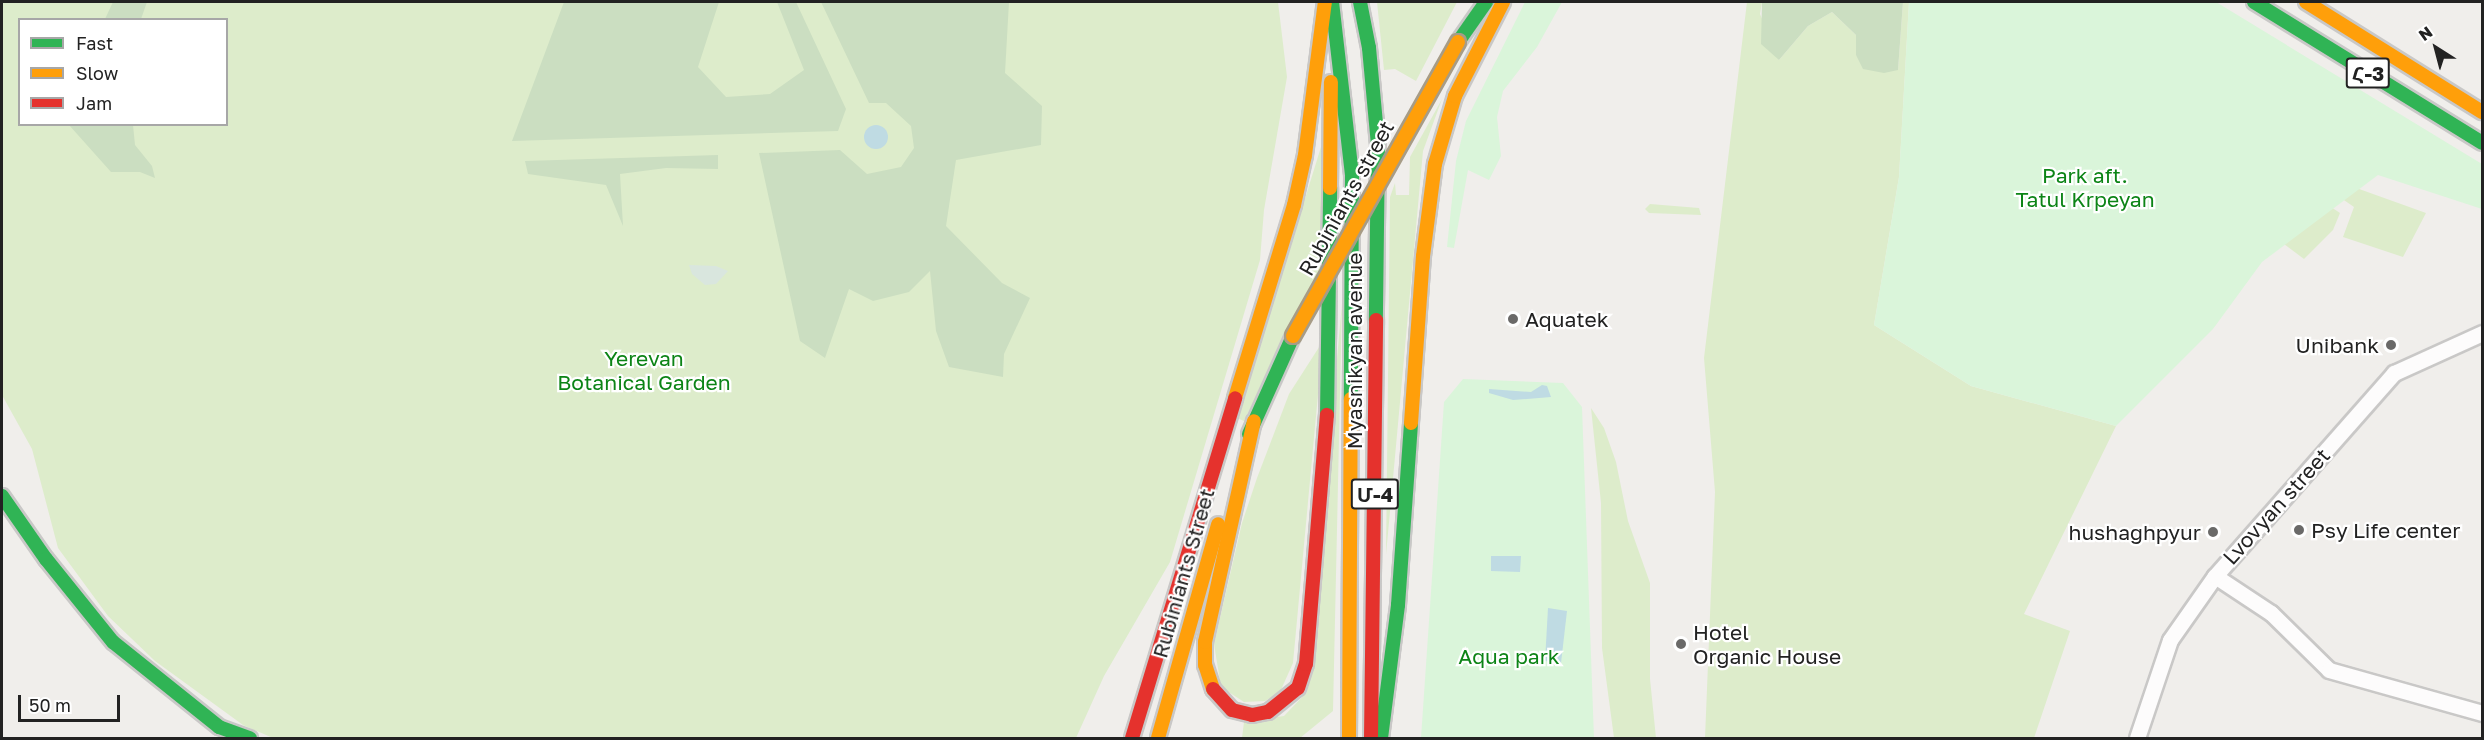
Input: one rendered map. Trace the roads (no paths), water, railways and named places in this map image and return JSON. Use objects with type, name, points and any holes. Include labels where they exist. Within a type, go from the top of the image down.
[{"type":"main road","name":"Rubiniants street","points":[[1132,738],[1262,310],[1305,155],[1325,2]]},
{"type":"main road","name":"Myasnikyan avenue","points":[[1332,2],[1352,176],[1354,246],[1349,738]]},
{"type":"main road","name":"Myasnikyan avenue","points":[[1360,2],[1369,48],[1378,145],[1371,738]]},
{"type":"main road","points":[[1473,17],[1479,2]]},
{"type":"main road","name":"Rubiniants street","points":[[1254,420],[1293,336],[1458,42],[1473,17],[1486,2]]},
{"type":"main road","points":[[1382,738],[1398,605],[1424,256],[1435,164],[1455,96],[1503,2]]},
{"type":"main road","name":"Հ-3","points":[[2254,2],[2482,142]]},
{"type":"main road","name":"Հ-3","points":[[2306,2],[2482,112]]},
{"type":"main road","points":[[1254,420],[1205,654],[1209,683],[1219,699],[1232,710],[1252,715],[1268,712],[1285,701],[1298,688],[1306,664],[1327,412],[1331,79],[1336,23]]},
{"type":"main road","name":"Rubiniants Street","points":[[1158,738],[1226,498],[1254,420]]},
{"type":"main road","points":[[2,496],[46,559],[113,642],[219,727],[250,738]]},
{"type":"street","name":"Lvovyan street","points":[[2137,738],[2170,640],[2215,576],[2394,373],[2482,333]]},
{"type":"street","points":[[2215,576],[2271,613],[2329,670],[2482,713]]},
{"type":"water","points":[[876,125],[881,126],[887,132],[887,142],[881,148],[876,149],[871,148],[865,142],[864,137],[865,132],[871,126]]},
{"type":"water","points":[[1542,385],[1547,386],[1551,397],[1513,400],[1489,393],[1489,389],[1531,392]]},
{"type":"water","points":[[1491,556],[1521,556],[1520,572],[1491,571]]},
{"type":"water","points":[[1548,608],[1567,611],[1561,663],[1545,661]]},
{"type":"place","name":"Aquatek","points":[[1513,319]]},
{"type":"place","name":"Unibank","points":[[2391,345]]},
{"type":"place","name":"Psy Life center","points":[[2299,530]]},
{"type":"place","name":"hushaghpyur","points":[[2213,532]]},
{"type":"place","name":"Hotel Organic House","points":[[1681,644]]},
{"type":"park label","name":"Park aft. Tatul Krpeyan","points":[[2085,187]]},
{"type":"park label","name":"Yerevan Botanical Garden","points":[[644,370]]},
{"type":"park label","name":"Aqua park","points":[[1509,656]]}]
